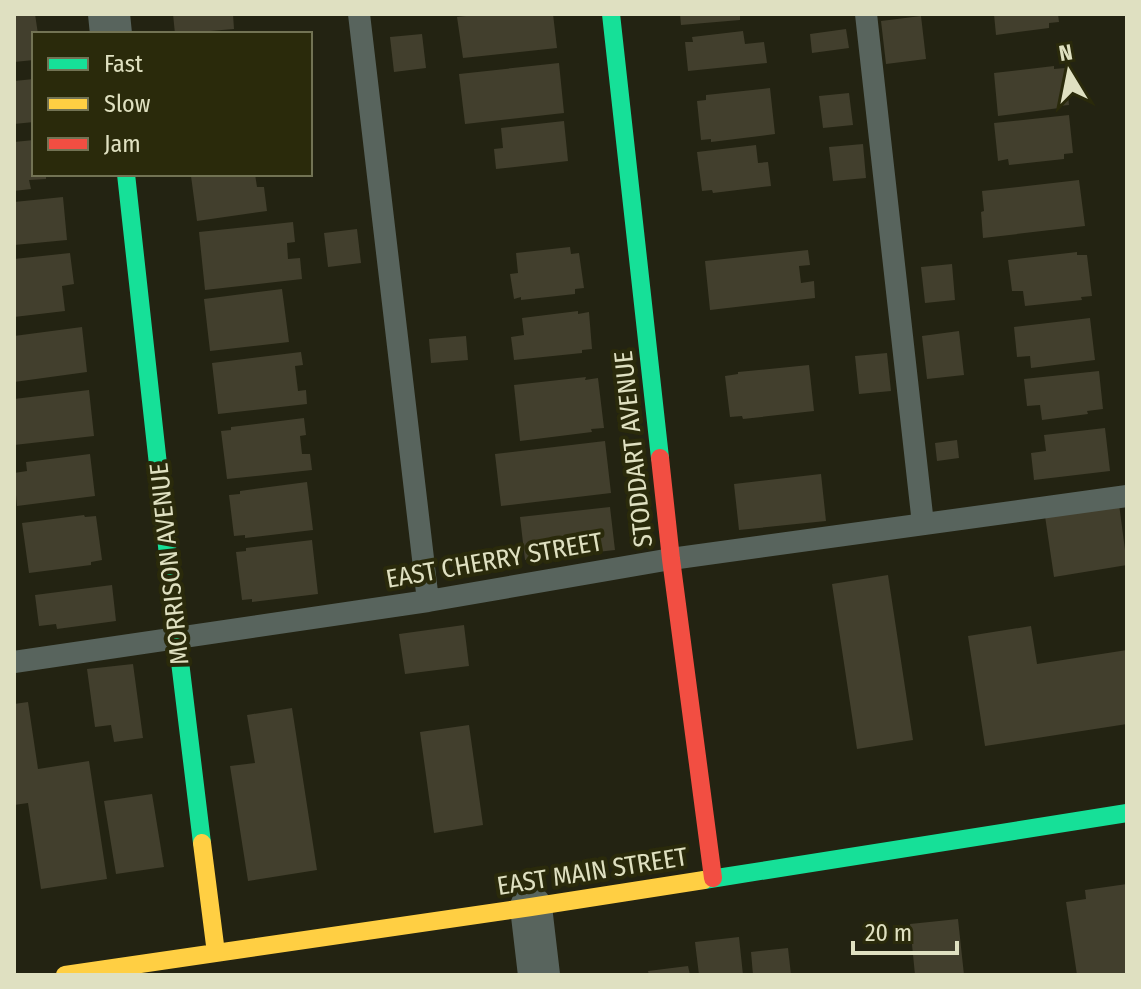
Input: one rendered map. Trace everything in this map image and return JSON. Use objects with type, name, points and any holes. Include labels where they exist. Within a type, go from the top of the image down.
[{"type":"street","name":"STODDART AVENUE","points":[[611,14],[671,559],[713,878]]},
{"type":"street","name":"MORRISON AVENUE","points":[[126,176],[177,637],[216,953]]},
{"type":"street","name":"EAST MAIN STREET","points":[[65,975],[193,966],[216,953],[1127,813]]},
{"type":"street","points":[[531,907],[539,975]]},
{"type":"lane","points":[[359,14],[428,601]]},
{"type":"lane","points":[[866,14],[923,524]]},
{"type":"lane","name":"EAST CHERRY STREET","points":[[14,662],[428,601],[671,559],[1127,496]]},
{"type":"building","points":[[35,14],[38,32],[32,32],[32,60],[14,62],[14,15]]},
{"type":"building","points":[[173,14],[233,14],[234,29],[175,32]]},
{"type":"building","points":[[553,14],[557,48],[463,58],[457,17]]},
{"type":"building","points":[[680,14],[740,14],[740,20],[681,25]]},
{"type":"building","points":[[994,14],[1058,14],[1059,22],[1049,23],[1049,28],[996,35]]},
{"type":"building","points":[[921,16],[926,59],[886,64],[881,21]]},
{"type":"building","points":[[846,29],[849,48],[812,53],[810,34]]},
{"type":"building","points":[[743,31],[745,44],[764,42],[767,63],[688,71],[685,42],[693,42],[692,37]]},
{"type":"building","points":[[422,34],[426,68],[394,72],[390,37]]},
{"type":"building","points":[[559,63],[564,113],[465,124],[459,74]]},
{"type":"building","points":[[1054,66],[1054,69],[1065,68],[1069,105],[998,116],[994,73]]},
{"type":"building","points":[[32,79],[32,122],[14,124],[14,81]]},
{"type":"building","points":[[770,88],[775,134],[711,142],[711,139],[701,140],[697,101],[706,100],[706,95]]},
{"type":"building","points":[[849,93],[853,125],[823,128],[819,96]]},
{"type":"building","points":[[1069,115],[1073,153],[1064,154],[1064,159],[1009,165],[1008,159],[998,161],[994,123]]},
{"type":"building","points":[[564,121],[568,161],[496,169],[494,149],[503,148],[501,128]]},
{"type":"building","points":[[32,140],[32,176],[46,176],[46,179],[29,180],[31,189],[14,191],[14,142]]},
{"type":"building","points":[[863,144],[866,178],[833,181],[829,147]]},
{"type":"building","points":[[756,145],[758,163],[768,162],[771,186],[713,193],[712,190],[702,191],[697,152]]},
{"type":"building","points":[[191,176],[255,176],[257,187],[264,187],[267,211],[197,221]]},
{"type":"building","points":[[1079,180],[1085,226],[983,238],[982,191]]},
{"type":"building","points":[[63,197],[67,240],[14,245],[14,202]]},
{"type":"building","points":[[293,222],[295,242],[287,243],[288,259],[300,258],[302,279],[205,290],[199,232]]},
{"type":"building","points":[[357,229],[361,263],[328,267],[324,233]]},
{"type":"building","points":[[570,247],[571,254],[579,253],[584,288],[575,289],[575,294],[514,299],[510,274],[518,273],[516,253]]},
{"type":"building","points":[[808,250],[810,265],[799,266],[801,283],[814,281],[815,298],[710,310],[705,261]]},
{"type":"building","points":[[1077,252],[1077,255],[1087,255],[1092,296],[1081,297],[1082,300],[1025,306],[1023,291],[1012,291],[1008,260]]},
{"type":"building","points":[[70,253],[74,284],[62,286],[65,311],[14,317],[14,259]]},
{"type":"building","points":[[952,264],[955,300],[925,303],[921,267]]},
{"type":"building","points":[[282,289],[289,342],[210,351],[204,299]]},
{"type":"building","points":[[578,311],[578,314],[589,312],[592,349],[582,350],[582,353],[514,360],[511,337],[524,335],[522,318]]},
{"type":"building","points":[[1090,318],[1095,360],[1031,368],[1030,356],[1017,357],[1014,327]]},
{"type":"building","points":[[82,327],[87,372],[14,382],[14,336]]},
{"type":"building","points":[[959,331],[964,375],[927,379],[922,336]]},
{"type":"building","points":[[466,336],[468,360],[431,363],[429,339]]},
{"type":"building","points":[[301,352],[303,365],[295,366],[298,391],[306,390],[307,404],[218,414],[212,363]]},
{"type":"building","points":[[887,353],[891,391],[859,394],[855,356]]},
{"type":"building","points":[[809,365],[814,411],[743,419],[742,416],[730,417],[725,376]]},
{"type":"building","points":[[1099,371],[1103,409],[1042,420],[1040,405],[1027,406],[1024,379]]},
{"type":"building","points":[[586,377],[585,380],[598,378],[604,428],[520,441],[514,385]]},
{"type":"building","points":[[89,390],[94,436],[14,445],[14,399]]},
{"type":"building","points":[[304,418],[306,435],[300,436],[302,454],[310,454],[312,470],[227,479],[221,431],[231,430],[231,427]]},
{"type":"building","points":[[1105,428],[1110,471],[1034,480],[1031,453],[1046,451],[1044,435]]},
{"type":"building","points":[[957,440],[959,458],[937,461],[935,443]]},
{"type":"building","points":[[605,441],[611,493],[501,506],[495,454]]},
{"type":"building","points":[[90,454],[95,496],[17,506],[14,473],[27,471],[26,462]]},
{"type":"building","points":[[821,474],[826,521],[739,530],[734,484]]},
{"type":"building","points":[[307,482],[313,530],[245,538],[245,535],[234,536],[229,495]]},
{"type":"building","points":[[1119,504],[1127,565],[1054,577],[1045,516]]},
{"type":"building","points":[[610,507],[615,550],[525,560],[520,517]]},
{"type":"building","points":[[96,516],[102,560],[91,562],[91,565],[29,573],[22,523]]},
{"type":"building","points":[[312,540],[318,594],[252,602],[252,599],[242,600],[236,552]]},
{"type":"building","points":[[888,575],[913,740],[857,749],[832,584]]},
{"type":"building","points":[[112,585],[116,621],[57,629],[56,624],[39,626],[35,595]]},
{"type":"building","points":[[464,625],[469,666],[405,674],[399,634]]},
{"type":"building","points":[[1031,626],[1037,664],[1127,650],[1127,724],[985,746],[968,636]]},
{"type":"building","points":[[133,664],[143,738],[114,742],[111,725],[95,727],[87,669]]},
{"type":"building","points":[[28,702],[38,769],[89,761],[107,879],[41,889],[28,803],[14,805],[14,704]]},
{"type":"building","points":[[292,708],[317,870],[248,881],[230,766],[255,763],[247,715]]},
{"type":"building","points":[[469,725],[483,825],[434,833],[420,732]]},
{"type":"building","points":[[152,794],[164,867],[116,874],[104,801]]},
{"type":"building","points":[[1127,884],[1127,975],[1077,975],[1066,902],[1086,899],[1085,890]]},
{"type":"building","points":[[958,919],[964,975],[915,975],[910,924]]},
{"type":"building","points":[[739,937],[743,975],[699,975],[695,942]]},
{"type":"building","points":[[788,948],[791,975],[753,975],[751,952]]},
{"type":"building","points":[[688,966],[690,975],[649,975],[648,971]]},
{"type":"traffic: fast","points":[[611,14],[660,458]]},
{"type":"traffic: fast","points":[[126,176],[202,843]]},
{"type":"traffic: fast","points":[[704,880],[1127,813]]},
{"type":"traffic: slow","points":[[202,843],[216,953]]},
{"type":"traffic: slow","points":[[65,975],[704,880]]},
{"type":"traffic: jam","points":[[660,458],[713,878]]}]
